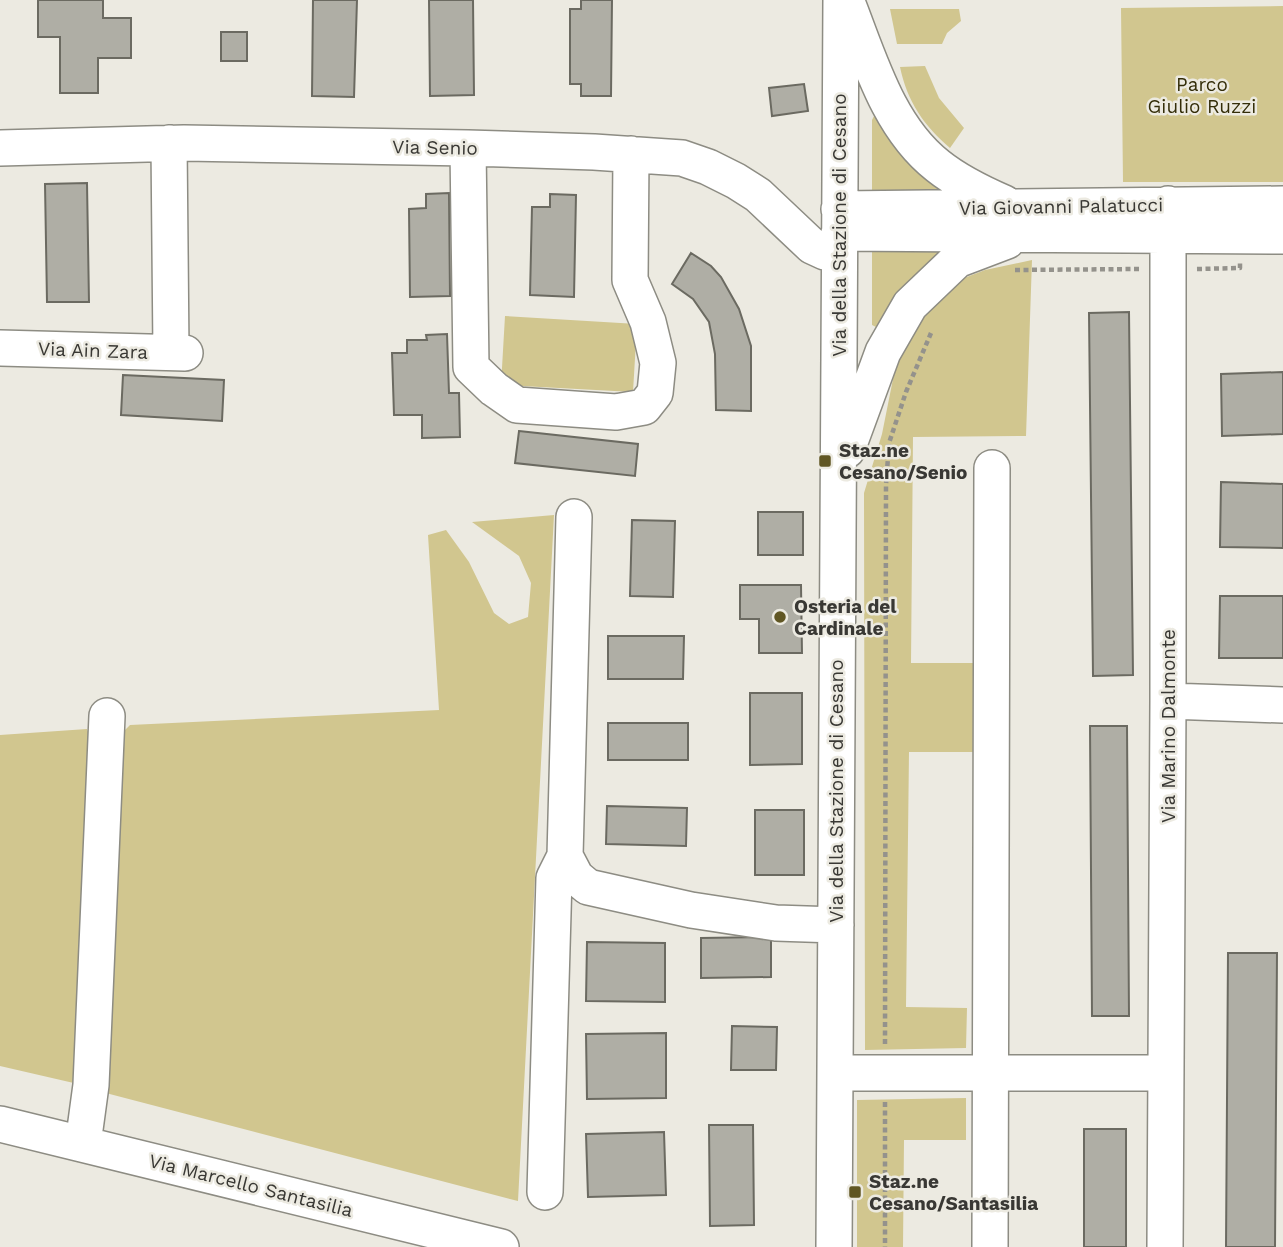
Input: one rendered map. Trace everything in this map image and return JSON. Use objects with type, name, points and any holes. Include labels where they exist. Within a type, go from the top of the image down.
[{"type":"street","name":"Via della Stazione di Cesano","points":[[834,1247],[841,0]]},
{"type":"street","points":[[837,479],[883,352],[910,305],[957,260],[1018,220],[938,166],[913,141],[877,78],[846,0]]},
{"type":"street","name":"Via Senio","points":[[0,148],[169,144],[468,148],[682,158],[708,167],[758,195],[812,246],[825,252],[839,232]]},
{"type":"street","name":"Via Ain Zara","points":[[0,348],[178,353],[169,144]]},
{"type":"street","points":[[468,148],[471,367],[494,389],[517,405],[616,412],[644,407],[655,393],[658,363],[648,322],[631,280],[631,154]]},
{"type":"street","name":"Via Giovanni Palatucci","points":[[1169,237],[1283,204]]},
{"type":"street","name":"Via Giovanni Palatucci","points":[[839,232],[1018,220],[1169,237],[1283,236]]},
{"type":"street","name":"Via Marino Dalmonte","points":[[1165,1247],[1169,237]]},
{"type":"street","points":[[990,1247],[992,468]]},
{"type":"street","points":[[545,1192],[554,878],[565,856],[574,517]]},
{"type":"street","points":[[1168,701],[1283,705]]},
{"type":"street","points":[[83,1144],[91,1085],[107,716]]},
{"type":"street","points":[[565,856],[576,877],[588,887],[703,912],[776,923],[836,925]]},
{"type":"street","points":[[836,1073],[1166,1073]]},
{"type":"street","name":"Via Marcello Santasilia","points":[[0,1124],[501,1247]]},
{"type":"path","points":[[1011,271],[1169,237],[1240,268],[1240,256]]},
{"type":"path","points":[[885,1247],[886,485],[889,443],[906,392],[936,324]]},
{"type":"green space","name":"Parco Giulio Ruzzi","points":[[1283,6],[1283,182],[1123,182],[1121,8]]},
{"type":"green space","points":[[890,9],[959,9],[961,21],[947,33],[942,44],[897,44]]},
{"type":"green space","points":[[925,66],[939,98],[964,128],[950,148],[932,131],[918,112],[907,91],[900,67]]},
{"type":"green space","points":[[875,114],[954,191],[872,195],[872,120]]},
{"type":"green space","points":[[951,242],[878,328],[872,325],[872,248]]},
{"type":"green space","points":[[1032,260],[1026,436],[913,437],[911,663],[977,663],[976,752],[909,752],[906,1007],[967,1008],[966,1048],[865,1050],[864,493],[882,434],[901,350],[915,322],[959,280],[985,270]]},
{"type":"green space","points":[[505,316],[637,324],[633,392],[501,385]]},
{"type":"green space","points":[[554,515],[518,1201],[102,1092],[119,736],[130,725],[439,710],[428,535],[446,530],[469,562],[494,613],[509,624],[528,617],[531,583],[519,556],[472,522]]},
{"type":"green space","points":[[87,729],[94,749],[78,1084],[0,1066],[0,735]]},
{"type":"green space","points":[[966,1098],[966,1140],[904,1140],[903,1247],[857,1247],[857,1100]]},
{"type":"building","points":[[38,0],[103,0],[103,18],[131,18],[131,58],[98,58],[98,93],[60,93],[60,37],[38,37]]},
{"type":"building","points":[[313,0],[357,0],[354,97],[312,96]]},
{"type":"building","points":[[429,0],[473,0],[474,95],[430,96]]},
{"type":"building","points":[[581,0],[612,0],[611,96],[581,96],[581,84],[570,84],[570,9],[581,9]]},
{"type":"building","points":[[221,32],[247,32],[247,61],[221,61]]},
{"type":"building","points":[[804,84],[808,111],[772,116],[769,88]]},
{"type":"building","points":[[87,183],[89,302],[47,302],[45,184]]},
{"type":"building","points":[[449,193],[450,296],[410,297],[409,209],[426,208],[426,194]]},
{"type":"building","points":[[550,194],[576,195],[574,297],[530,295],[532,207],[550,207]]},
{"type":"building","points":[[691,253],[711,266],[721,277],[739,309],[751,346],[751,411],[716,410],[715,354],[709,322],[693,299],[672,284]]},
{"type":"building","points":[[1129,312],[1133,675],[1093,676],[1089,313]]},
{"type":"building","points":[[447,334],[449,393],[459,393],[460,437],[422,438],[422,415],[394,415],[392,353],[407,353],[407,340],[427,340],[426,335]]},
{"type":"building","points":[[1283,372],[1283,434],[1222,436],[1221,374]]},
{"type":"building","points":[[123,375],[224,380],[222,421],[121,415]]},
{"type":"building","points":[[519,431],[638,444],[635,476],[515,463]]},
{"type":"building","points":[[1221,482],[1283,484],[1283,548],[1220,547]]},
{"type":"building","points":[[758,512],[803,512],[803,555],[758,555]]},
{"type":"building","points":[[632,520],[675,521],[673,597],[630,596]]},
{"type":"building","points":[[740,585],[801,585],[802,653],[759,653],[759,619],[740,619]]},
{"type":"building","points":[[1220,596],[1283,596],[1283,658],[1219,658]]},
{"type":"building","points":[[608,636],[684,636],[683,679],[608,679]]},
{"type":"building","points":[[750,693],[802,693],[802,764],[750,765]]},
{"type":"building","points":[[608,723],[688,723],[688,760],[608,760]]},
{"type":"building","points":[[1090,726],[1127,726],[1129,1016],[1092,1016]]},
{"type":"building","points":[[607,806],[687,808],[686,846],[606,844]]},
{"type":"building","points":[[755,810],[804,810],[804,875],[755,875]]},
{"type":"building","points":[[771,937],[771,977],[701,978],[701,938]]},
{"type":"building","points":[[587,942],[665,943],[665,1002],[586,1001]]},
{"type":"building","points":[[1228,953],[1277,953],[1275,1247],[1226,1247]]},
{"type":"building","points":[[732,1026],[777,1027],[776,1070],[731,1070]]},
{"type":"building","points":[[666,1033],[666,1098],[587,1099],[586,1034]]},
{"type":"building","points":[[709,1125],[753,1125],[754,1225],[710,1226]]},
{"type":"building","points":[[1084,1129],[1126,1129],[1126,1247],[1084,1247]]},
{"type":"building","points":[[664,1132],[666,1195],[588,1197],[586,1134]]},
{"type":"place","name":"Staz.ne Cesano/Senio","points":[[825,461]]},
{"type":"place","name":"Osteria del Cardinale","points":[[780,617]]},
{"type":"place","name":"Staz.ne Cesano/Santasilia","points":[[855,1192]]}]
